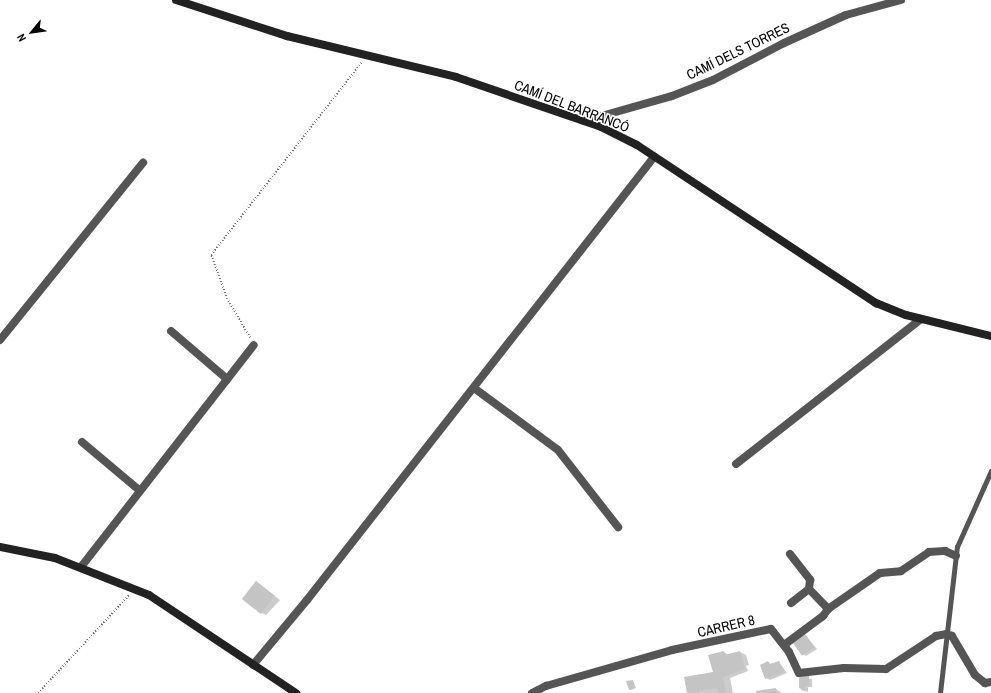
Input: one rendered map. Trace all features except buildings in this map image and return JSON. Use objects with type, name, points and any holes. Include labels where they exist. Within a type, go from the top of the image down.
[{"type":"street","name":"CAMÍ DEL BARRANCÓ","points":[[176,0],[287,36],[456,78],[584,121],[637,145],[876,304],[921,319],[991,336]]},
{"type":"street","name":"CAMÍ DELS TORRES","points":[[584,121],[672,96],[713,80],[784,43],[846,15],[901,0]]},
{"type":"street","points":[[253,665],[307,600],[654,156]]},
{"type":"street","points":[[0,340],[143,163]]},
{"type":"street","points":[[736,464],[921,319]]},
{"type":"street","points":[[171,331],[227,379]]},
{"type":"street","points":[[81,567],[139,490],[254,345]]},
{"type":"street","points":[[474,388],[558,450],[618,527]]},
{"type":"street","points":[[82,442],[139,490]]},
{"type":"street","points":[[0,547],[55,558],[149,595],[296,693]]},
{"type":"street","points":[[784,645],[823,616],[828,609],[880,573],[901,571],[928,552],[945,551],[956,556]]},
{"type":"street","points":[[790,554],[810,580],[809,589],[791,603]]},
{"type":"street","points":[[809,589],[828,609]]},
{"type":"street","name":"CARRER 8","points":[[532,693],[546,686],[672,650],[771,629],[784,645],[799,673],[844,668],[886,670],[936,636],[946,634]]},
{"type":"street","points":[[946,634],[952,636],[975,675],[985,683],[991,682]]},
{"type":"lane","points":[[940,693],[957,548],[991,471]]},
{"type":"path","points":[[254,345],[227,299],[211,255],[367,56]]},
{"type":"path","points":[[38,693],[135,589]]}]
